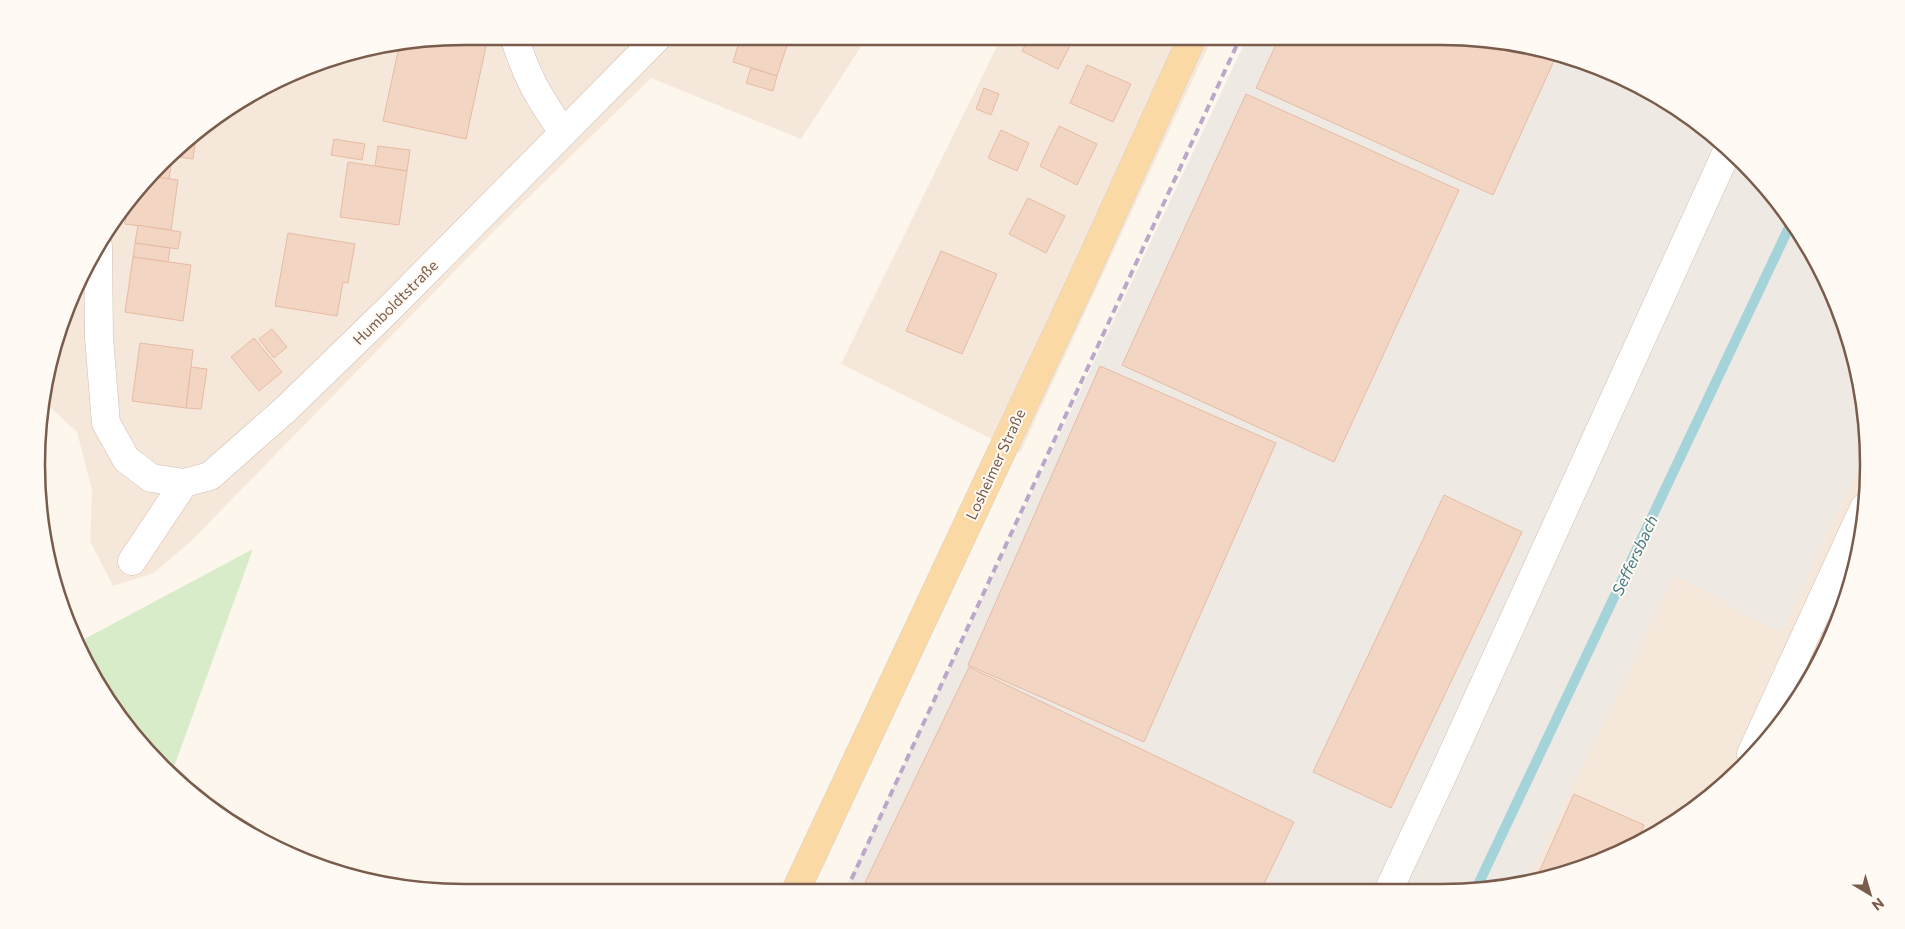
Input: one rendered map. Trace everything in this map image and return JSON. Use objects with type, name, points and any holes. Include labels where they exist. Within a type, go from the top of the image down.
[{"type":"main road","name":"Losheimer Straße","points":[[799,884],[1083,278],[1189,45]]},
{"type":"street","points":[[517,45],[523,65],[536,91],[563,132]]},
{"type":"street","name":"Humboldtstraße","points":[[184,483],[210,476],[286,409],[392,307],[650,45]]},
{"type":"street","points":[[1391,884],[1450,761],[1725,156]]},
{"type":"street","points":[[98,260],[99,338],[106,423],[126,459],[132,464],[151,478],[184,483],[132,561]]},
{"type":"street","points":[[1758,738],[1855,528]]},
{"type":"shaded area","points":[[862,45],[801,139],[651,78],[489,236],[192,540],[154,573],[113,586],[90,541],[92,490],[77,432],[49,408],[53,383],[67,330],[88,279],[116,231],[149,188],[188,149],[231,116],[279,88],[330,67],[356,59],[383,53],[437,46]]},
{"type":"shaded area","points":[[998,45],[1209,45],[1020,453],[841,364]]},
{"type":"shaded area","points":[[1244,45],[1468,46],[1522,53],[1575,67],[1626,88],[1674,116],[1696,132],[1717,149],[1756,188],[1789,231],[1817,279],[1838,330],[1846,356],[1856,410],[1860,464],[1782,632],[1674,576],[1530,874],[1468,883],[1440,884],[847,884]]},
{"type":"shaded area","points":[[1860,464],[1859,492],[1852,546],[1838,599],[1817,650],[1789,698],[1773,720],[1756,741],[1717,780],[1674,813],[1626,841],[1601,852],[1575,862],[1530,874],[1674,576],[1782,632]]},
{"type":"green space","points":[[253,549],[174,767],[149,741],[116,698],[83,640]]},
{"type":"building","points":[[738,45],[787,45],[777,76],[733,62]]},
{"type":"building","points":[[1025,45],[1070,45],[1058,69],[1022,51]]},
{"type":"building","points":[[1276,45],[1468,46],[1522,53],[1554,61],[1493,195],[1256,88]]},
{"type":"building","points":[[437,46],[486,46],[466,139],[383,121],[398,51]]},
{"type":"building","points":[[1087,65],[1131,84],[1113,122],[1070,103]]},
{"type":"building","points":[[751,68],[777,76],[773,91],[746,83]]},
{"type":"building","points":[[984,88],[999,94],[991,115],[976,109]]},
{"type":"building","points":[[1246,94],[1459,190],[1334,462],[1122,365]]},
{"type":"building","points":[[1059,126],[1097,144],[1077,185],[1040,166]]},
{"type":"building","points":[[1001,130],[1029,143],[1017,171],[988,158]]},
{"type":"building","points":[[334,139],[365,144],[362,160],[331,155]]},
{"type":"building","points":[[195,143],[193,159],[180,157]]},
{"type":"building","points":[[378,146],[410,150],[407,171],[375,166]]},
{"type":"building","points":[[348,162],[407,171],[399,225],[340,217]]},
{"type":"building","points":[[171,165],[169,179],[159,178]]},
{"type":"building","points":[[159,178],[178,180],[171,230],[125,224],[126,218],[132,209]]},
{"type":"building","points":[[1028,198],[1065,216],[1046,253],[1009,234]]},
{"type":"building","points":[[138,225],[181,232],[178,249],[135,243]]},
{"type":"building","points":[[288,233],[355,244],[348,283],[343,282],[337,316],[275,306]]},
{"type":"building","points":[[135,243],[170,248],[168,262],[133,257]]},
{"type":"building","points":[[941,251],[997,274],[962,354],[906,331]]},
{"type":"building","points":[[133,257],[191,265],[183,321],[125,312]]},
{"type":"building","points":[[272,329],[287,347],[274,358],[259,339]]},
{"type":"building","points":[[254,338],[282,372],[259,391],[231,357]]},
{"type":"building","points":[[140,343],[193,350],[186,408],[132,401]]},
{"type":"building","points":[[1100,366],[1276,443],[1144,742],[968,665]]},
{"type":"building","points":[[191,367],[207,369],[201,409],[186,408]]},
{"type":"building","points":[[1444,495],[1522,532],[1391,808],[1313,772]]},
{"type":"building","points":[[969,667],[1294,822],[1264,884],[864,884]]},
{"type":"building","points":[[1574,794],[1644,825],[1640,833],[1626,841],[1575,862],[1539,872]]},
{"type":"waterway","name":"Seffersbach","points":[[1479,882],[1788,230]]},
{"type":"railway","points":[[849,884],[1237,45]]}]
